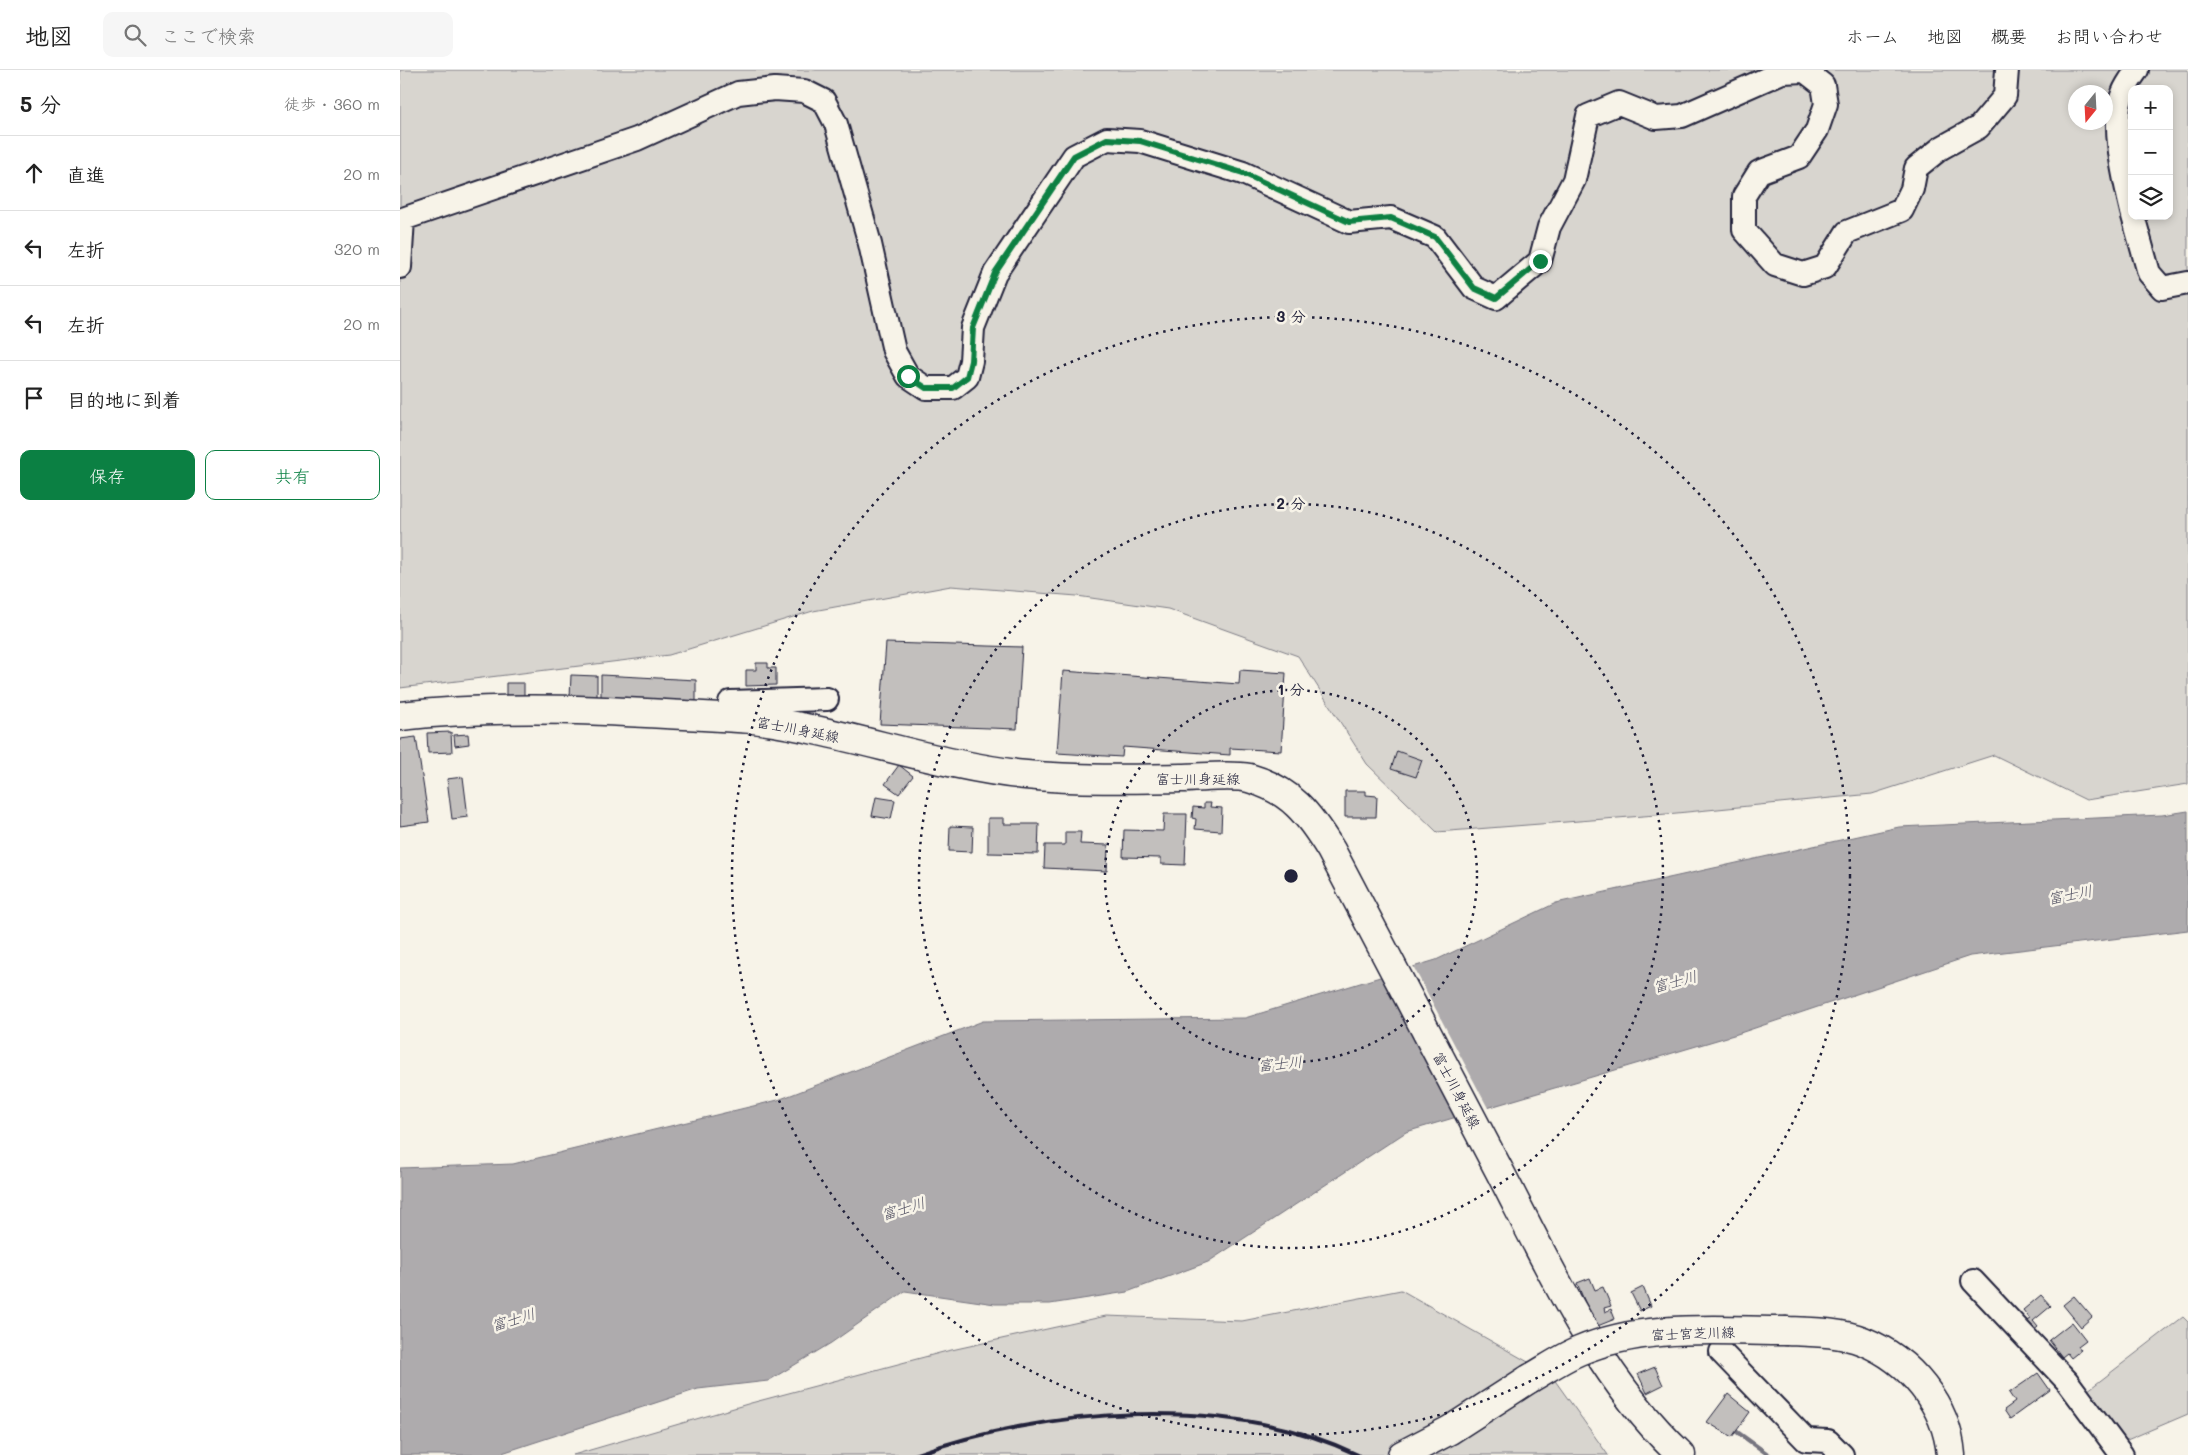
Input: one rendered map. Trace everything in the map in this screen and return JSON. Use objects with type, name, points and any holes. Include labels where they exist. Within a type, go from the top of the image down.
[{"type":"main road","name":"富士川身延線","points":[[400,716],[458,710],[534,709],[728,718],[788,724],[904,753],[976,768],[1027,775],[1118,779],[1246,778],[1270,785],[1291,798],[1313,820],[1331,850],[1546,1260],[1604,1363],[1628,1395],[1681,1455]]},
{"type":"main road","name":"富士宮芝川線","points":[[1402,1455],[1450,1430],[1529,1379],[1579,1351],[1621,1338],[1662,1332],[1787,1331],[1821,1332],[1863,1341],[1898,1362],[1926,1388],[1939,1409],[1950,1441],[1951,1455]]},
{"type":"street","points":[[400,267],[402,219],[646,135],[738,93],[775,89],[804,91],[824,101],[836,124],[870,244],[894,351],[908,376],[926,388],[953,388],[967,377],[971,361],[973,328],[995,273],[1074,156],[1107,139],[1140,141],[1243,173],[1349,222],[1391,218],[1435,237],[1474,288],[1496,298],[1540,261],[1549,227],[1574,180],[1588,116],[1619,103],[1656,118],[1682,116],[1782,72],[1806,71],[1823,84],[1826,104],[1817,130],[1799,157],[1759,172],[1744,196],[1744,230],[1774,265],[1803,274],[1825,267],[1847,232],[1902,210],[1912,189],[1916,168],[1941,148],[1979,127],[2005,96],[2007,70]]},
{"type":"street","points":[[2128,195],[2121,164],[2119,112],[2122,94],[2137,70]]},
{"type":"street","points":[[2134,220],[2149,273],[2162,288],[2188,283]]},
{"type":"street","points":[[728,718],[730,702],[827,699]]},
{"type":"street","points":[[1973,1281],[2067,1381],[2122,1455]]},
{"type":"street","points":[[1721,1352],[1806,1440],[1828,1440],[1842,1455]]},
{"type":"shaded area","points":[[400,70],[2188,70],[2188,784],[2086,800],[1994,755],[1872,794],[1656,815],[1437,832],[1367,764],[1298,656],[1168,609],[1077,596],[951,586],[813,611],[669,655],[400,688]]},
{"type":"shaded area","points":[[1401,1290],[1551,1375],[1608,1455],[573,1455],[751,1403],[947,1351],[1106,1316],[1242,1321]]},
{"type":"shaded area","points":[[2183,1317],[2188,1322],[2188,1414],[2120,1443],[2083,1394]]},
{"type":"water","name":"富士川","points":[[2188,811],[2188,930],[1970,956],[1737,1034],[1406,1132],[1208,1262],[1127,1292],[1050,1304],[995,1304],[905,1291],[831,1343],[768,1381],[698,1389],[496,1455],[400,1455],[400,1168],[513,1164],[778,1100],[983,1021],[1245,1018],[1436,960],[1556,903],[1899,827],[2162,815]]},
{"type":"pier","points":[[1412,964],[1489,1110],[1460,1119],[1385,972]]},
{"type":"building","points":[[886,643],[1022,647],[1017,729],[880,724]]},
{"type":"building","points":[[756,663],[768,663],[768,668],[776,668],[776,685],[746,686],[746,670],[756,670]]},
{"type":"building","points":[[1240,670],[1286,673],[1281,751],[1230,748],[1230,755],[1123,747],[1122,757],[1057,753],[1063,671],[1239,684]]},
{"type":"building","points":[[571,675],[597,676],[597,699],[570,698]]},
{"type":"building","points":[[601,675],[696,680],[696,703],[601,698]]},
{"type":"building","points":[[506,683],[524,683],[524,697],[506,696]]},
{"type":"building","points":[[451,732],[452,752],[428,753],[427,733]]},
{"type":"building","points":[[468,734],[469,744],[455,746],[454,735]]},
{"type":"building","points":[[416,737],[429,822],[400,826],[400,739]]},
{"type":"building","points":[[1397,751],[1422,760],[1416,777],[1391,769]]},
{"type":"building","points":[[899,765],[913,776],[899,794],[885,784]]},
{"type":"building","points":[[463,777],[468,817],[452,819],[447,779]]},
{"type":"building","points":[[1345,791],[1366,791],[1366,795],[1377,796],[1376,817],[1345,817]]},
{"type":"building","points":[[876,797],[895,800],[891,819],[872,816]]},
{"type":"building","points":[[1204,803],[1211,803],[1210,807],[1222,808],[1221,831],[1195,829],[1196,819],[1192,818],[1193,807],[1204,808]]},
{"type":"building","points":[[1164,814],[1187,814],[1185,865],[1161,864],[1161,858],[1123,857],[1124,830],[1163,831]]},
{"type":"building","points":[[988,818],[1004,818],[1004,824],[1039,824],[1038,854],[988,853]]},
{"type":"building","points":[[950,826],[973,827],[972,852],[949,851]]},
{"type":"building","points":[[1065,832],[1081,832],[1080,844],[1108,845],[1107,871],[1044,868],[1045,845],[1065,845]]},
{"type":"building","points":[[1590,1278],[1595,1290],[1603,1287],[1611,1306],[1604,1308],[1605,1312],[1611,1309],[1615,1319],[1595,1327],[1577,1283]]},
{"type":"building","points":[[1643,1287],[1651,1306],[1640,1311],[1631,1293]]},
{"type":"building","points":[[2041,1295],[2051,1306],[2033,1321],[2038,1327],[2033,1331],[2025,1322],[2030,1319],[2023,1310]]},
{"type":"building","points":[[2074,1296],[2092,1317],[2081,1327],[2063,1305]]},
{"type":"building","points":[[2072,1322],[2086,1340],[2078,1346],[2081,1350],[2071,1358],[2067,1353],[2062,1357],[2049,1340]]},
{"type":"building","points":[[1655,1367],[1663,1385],[1647,1393],[1638,1374]]},
{"type":"building","points":[[2038,1373],[2050,1390],[2010,1419],[2004,1410],[2015,1402],[2009,1393]]},
{"type":"building","points":[[1728,1394],[1750,1412],[1732,1437],[1707,1422]]},
{"type":"waterway","points":[[1737,1432],[1769,1455]]},
{"type":"railway","points":[[914,1455],[965,1439],[1020,1426],[1078,1418],[1137,1414],[1195,1415],[1253,1422],[1307,1435],[1358,1455]]},
{"type":"route","points":[[908,376],[926,388],[953,388],[967,377],[971,361],[973,328],[995,273],[1074,156],[1107,139],[1140,141],[1243,173],[1349,222],[1391,218],[1435,237],[1474,288],[1496,298],[1540,261]]}]
